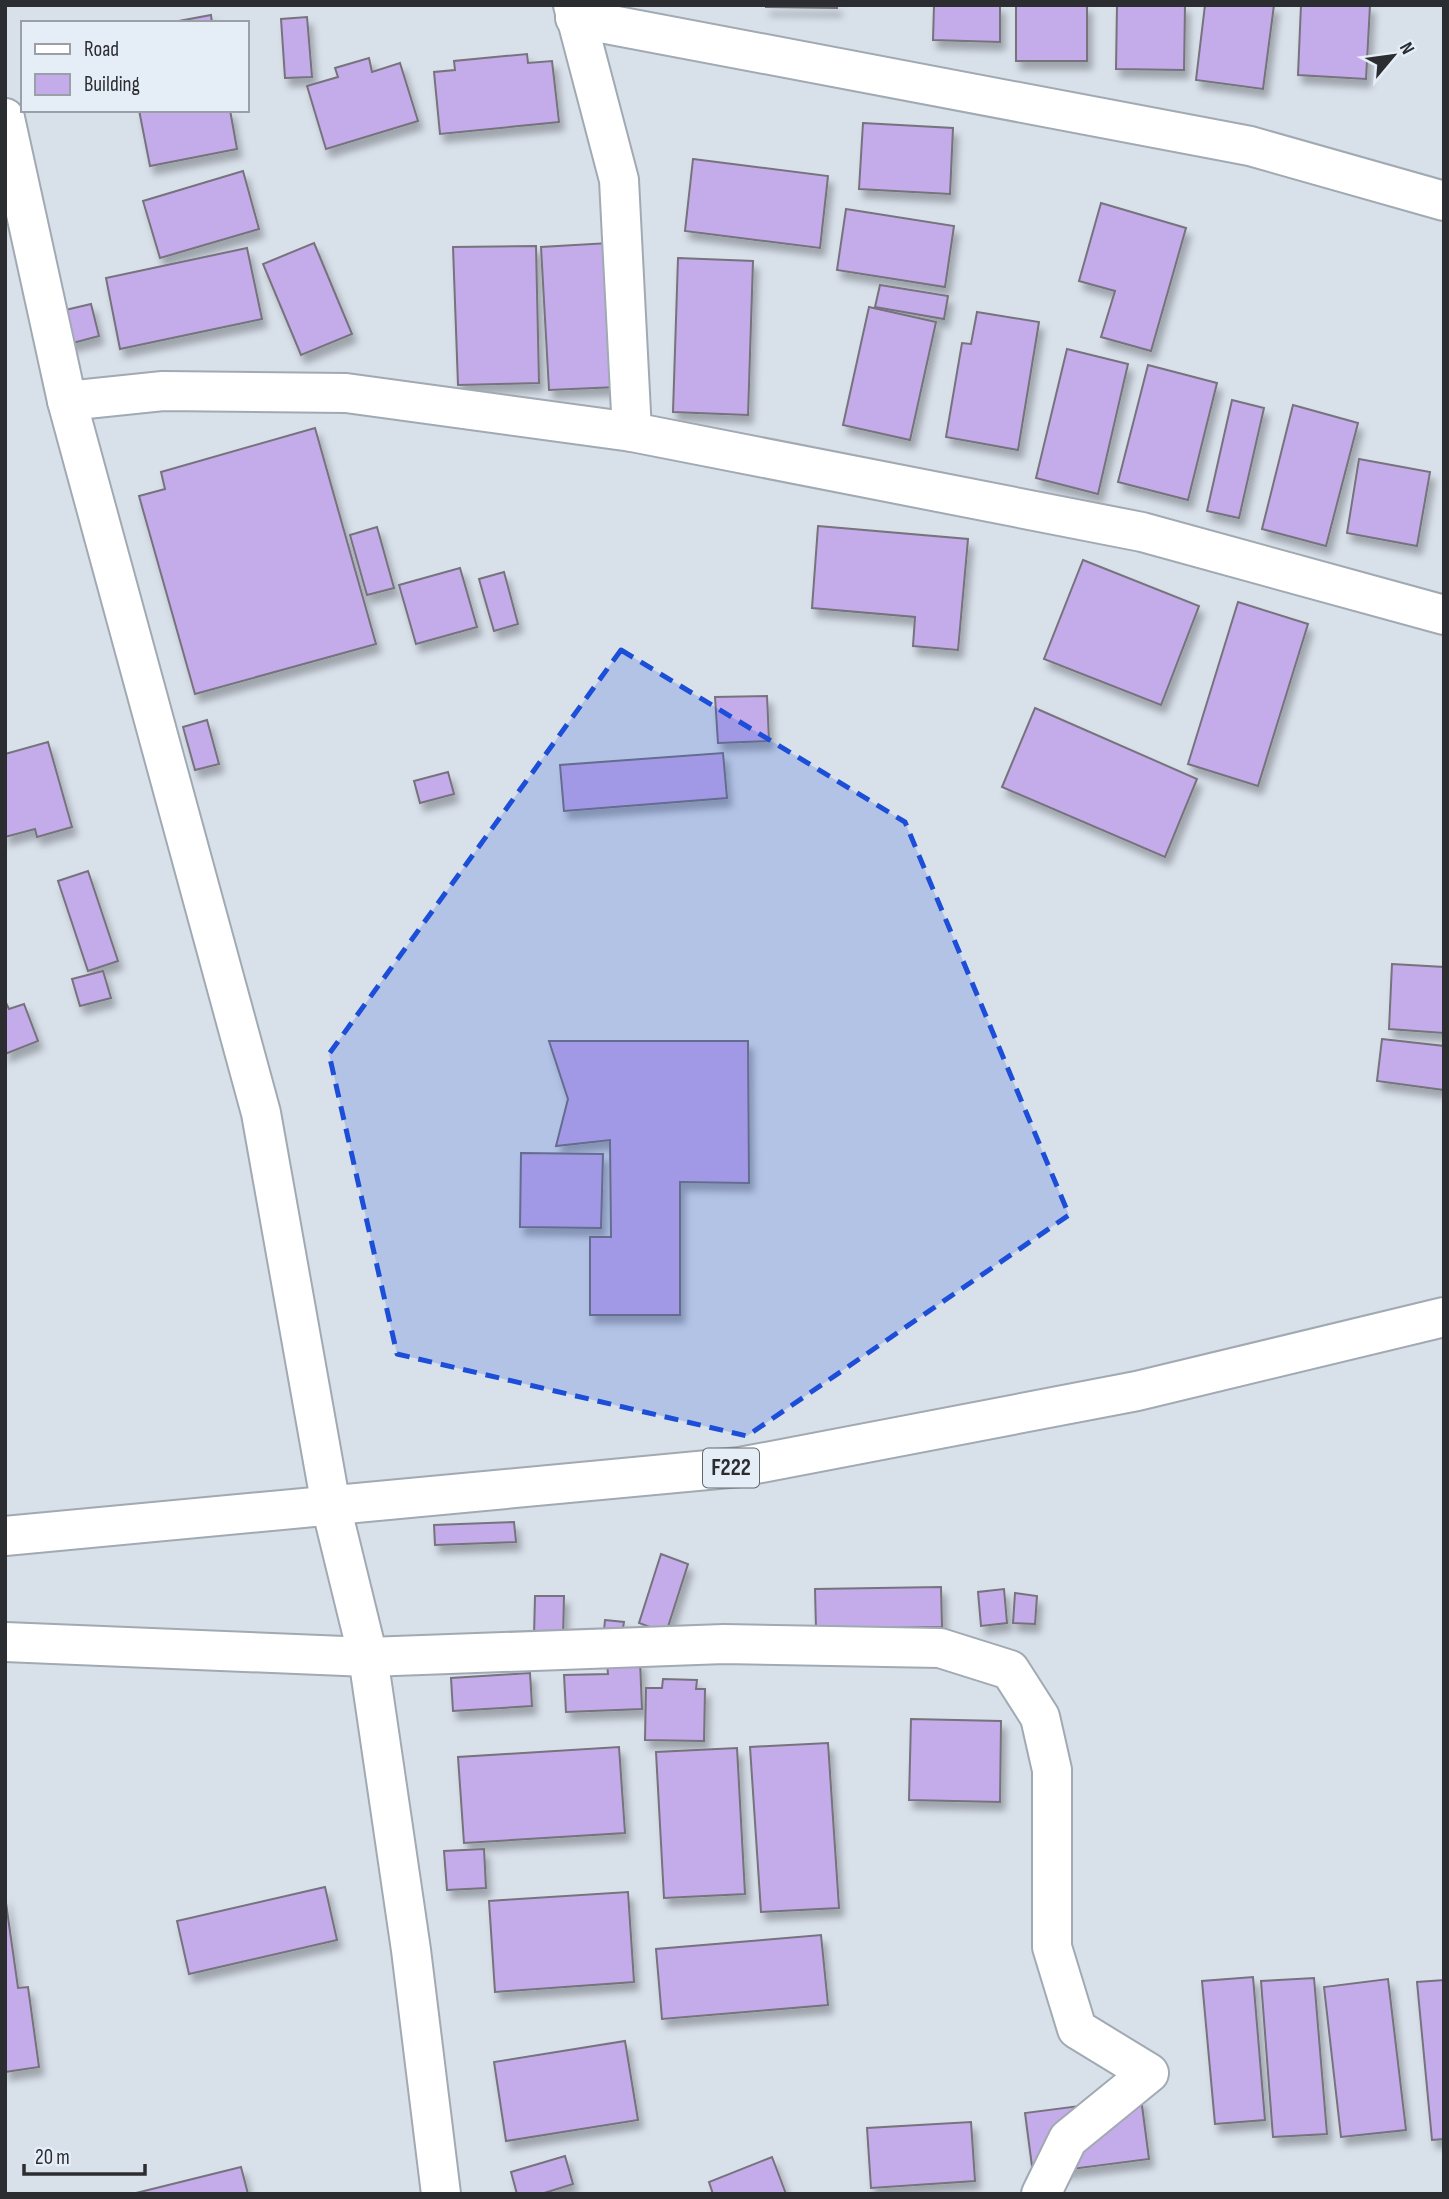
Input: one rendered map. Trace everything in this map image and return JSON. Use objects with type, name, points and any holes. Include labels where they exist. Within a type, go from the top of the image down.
[{"type":"street","points":[[632,432],[619,180],[574,11],[1250,146],[1444,201]]},
{"type":"street","points":[[5,118],[67,401],[261,1113],[331,1506],[368,1657],[411,1950],[441,2194]]},
{"type":"street","points":[[67,401],[163,391],[346,393],[632,432],[1142,532],[1444,615]]},
{"type":"street","name":"F222","points":[[5,1536],[740,1467],[1137,1391],[1444,1317]]},
{"type":"street","points":[[5,1642],[368,1657],[724,1644],[927,1647],[940,1648],[1010,1670],[1040,1717],[1052,1770],[1052,1947],[1077,2029],[1149,2073],[1068,2138],[1041,2194]]},
{"type":"highlighted area","points":[[621,650],[905,822],[1069,1215],[747,1436],[397,1354],[329,1054]]},
{"type":"building","points":[[837,5],[837,8],[766,7]]},
{"type":"building","points":[[934,5],[1000,5],[1000,42],[933,40]]},
{"type":"building","points":[[1016,5],[1087,5],[1087,61],[1016,61]]},
{"type":"building","points":[[1117,5],[1185,5],[1184,70],[1116,69]]},
{"type":"building","points":[[1205,5],[1274,5],[1263,89],[1196,80]]},
{"type":"building","points":[[1301,5],[1370,5],[1366,79],[1298,75]]},
{"type":"building","points":[[211,15],[212,21],[179,21]]},
{"type":"building","points":[[307,17],[312,77],[285,78],[281,19]]},
{"type":"building","points":[[527,54],[528,63],[552,61],[559,122],[440,134],[434,72],[455,70],[454,61]]},
{"type":"building","points":[[369,58],[372,72],[400,63],[418,121],[326,149],[307,86],[338,77],[335,68]]},
{"type":"building","points":[[139,112],[230,112],[237,149],[150,166]]},
{"type":"building","points":[[863,123],[953,128],[950,194],[859,189]]},
{"type":"building","points":[[693,159],[828,176],[820,248],[685,231]]},
{"type":"building","points":[[243,171],[259,229],[160,258],[143,201]]},
{"type":"building","points":[[1101,203],[1186,228],[1151,351],[1101,337],[1115,291],[1079,281]]},
{"type":"building","points":[[846,209],[954,226],[945,287],[837,270]]},
{"type":"building","points":[[314,243],[352,334],[301,355],[263,264]]},
{"type":"building","points":[[609,243],[617,387],[549,390],[541,247]]},
{"type":"building","points":[[536,246],[539,383],[458,385],[453,247]]},
{"type":"building","points":[[247,248],[262,319],[120,349],[106,278]]},
{"type":"building","points":[[678,258],[753,261],[748,415],[673,412]]},
{"type":"building","points":[[880,285],[948,296],[944,319],[875,307]]},
{"type":"building","points":[[91,304],[99,336],[69,344],[61,311]]},
{"type":"building","points":[[869,307],[936,322],[910,440],[843,425]]},
{"type":"building","points":[[977,312],[1039,322],[1018,450],[946,437],[962,343],[971,344]]},
{"type":"building","points":[[1067,349],[1128,364],[1098,494],[1036,478]]},
{"type":"building","points":[[1148,365],[1217,383],[1188,500],[1118,482]]},
{"type":"building","points":[[1232,400],[1264,408],[1239,518],[1207,511]]},
{"type":"building","points":[[1293,405],[1358,423],[1326,546],[1262,529]]},
{"type":"building","points":[[315,428],[376,644],[195,694],[139,496],[165,489],[161,472]]},
{"type":"building","points":[[1359,459],[1430,472],[1417,546],[1347,533]]},
{"type":"building","points":[[818,526],[968,539],[958,650],[913,646],[915,617],[812,608]]},
{"type":"building","points":[[377,527],[394,588],[367,595],[350,535]]},
{"type":"building","points":[[1083,560],[1199,606],[1161,705],[1044,659]]},
{"type":"building","points":[[460,568],[477,627],[416,644],[399,585]]},
{"type":"building","points":[[504,572],[518,624],[494,631],[479,579]]},
{"type":"building","points":[[1238,602],[1308,624],[1258,786],[1188,764]]},
{"type":"building","points":[[767,696],[769,741],[718,743],[715,697]]},
{"type":"building","points":[[1035,708],[1197,779],[1165,857],[1002,787]]},
{"type":"building","points":[[207,720],[219,764],[195,770],[183,727]]},
{"type":"building","points":[[48,742],[72,827],[37,837],[35,829],[5,837],[5,754]]},
{"type":"building","points":[[723,753],[727,798],[564,811],[560,765]]},
{"type":"building","points":[[448,772],[454,794],[420,803],[414,781]]},
{"type":"building","points":[[88,871],[118,961],[88,971],[58,881]]},
{"type":"building","points":[[1392,964],[1444,967],[1444,1033],[1389,1029]]},
{"type":"building","points":[[103,971],[111,998],[80,1006],[72,979]]},
{"type":"building","points":[[5,1001],[9,1009],[24,1004],[38,1041],[5,1054]]},
{"type":"building","points":[[1382,1039],[1444,1046],[1444,1090],[1377,1081]]},
{"type":"building","points":[[549,1041],[748,1041],[749,1183],[680,1182],[680,1315],[590,1315],[590,1237],[611,1237],[610,1140],[556,1146],[568,1099]]},
{"type":"building","points":[[521,1153],[603,1154],[601,1228],[520,1227]]},
{"type":"building","points":[[514,1522],[516,1542],[435,1545],[434,1525]]},
{"type":"building","points":[[661,1554],[688,1564],[666,1633],[639,1623]]},
{"type":"building","points":[[941,1587],[942,1627],[816,1629],[815,1589]]},
{"type":"building","points":[[1004,1589],[1007,1623],[981,1626],[978,1592]]},
{"type":"building","points":[[1015,1593],[1037,1596],[1035,1624],[1013,1623]]},
{"type":"building","points":[[535,1596],[564,1596],[563,1638],[534,1637]]},
{"type":"building","points":[[605,1620],[624,1622],[622,1634],[604,1631]]},
{"type":"building","points":[[640,1661],[642,1709],[566,1712],[564,1675],[608,1674],[607,1663]]},
{"type":"building","points":[[530,1673],[532,1706],[453,1711],[451,1678]]},
{"type":"building","points":[[663,1679],[697,1680],[696,1689],[705,1689],[704,1741],[645,1740],[646,1688],[662,1688]]},
{"type":"building","points":[[911,1719],[1001,1721],[1000,1802],[909,1800]]},
{"type":"building","points":[[828,1743],[839,1908],[761,1912],[750,1747]]},
{"type":"building","points":[[619,1747],[625,1833],[464,1843],[458,1757]]},
{"type":"building","points":[[737,1748],[745,1894],[664,1898],[656,1752]]},
{"type":"building","points":[[484,1849],[486,1888],[447,1890],[444,1851]]},
{"type":"building","points":[[325,1887],[337,1940],[189,1974],[177,1921]]},
{"type":"building","points":[[628,1892],[634,1982],[495,1992],[489,1901]]},
{"type":"building","points":[[5,1896],[18,1988],[28,1987],[39,2067],[5,2072]]},
{"type":"building","points":[[821,1935],[828,2005],[662,2019],[656,1949]]},
{"type":"building","points":[[1253,1977],[1265,2120],[1215,2124],[1202,1981]]},
{"type":"building","points":[[1314,1978],[1327,2134],[1273,2137],[1261,1981]]},
{"type":"building","points":[[1388,1979],[1406,2130],[1341,2137],[1324,1987]]},
{"type":"building","points":[[1444,1980],[1444,2139],[1432,2140],[1417,1982]]},
{"type":"building","points":[[625,2041],[638,2120],[506,2141],[494,2062]]},
{"type":"building","points":[[1141,2098],[1149,2159],[1033,2174],[1025,2113]]},
{"type":"building","points":[[971,2122],[975,2181],[871,2188],[867,2128]]},
{"type":"building","points":[[565,2156],[573,2184],[541,2194],[517,2194],[511,2172]]},
{"type":"building","points":[[772,2157],[786,2194],[713,2194],[709,2182]]},
{"type":"building","points":[[241,2167],[248,2194],[132,2194]]}]
